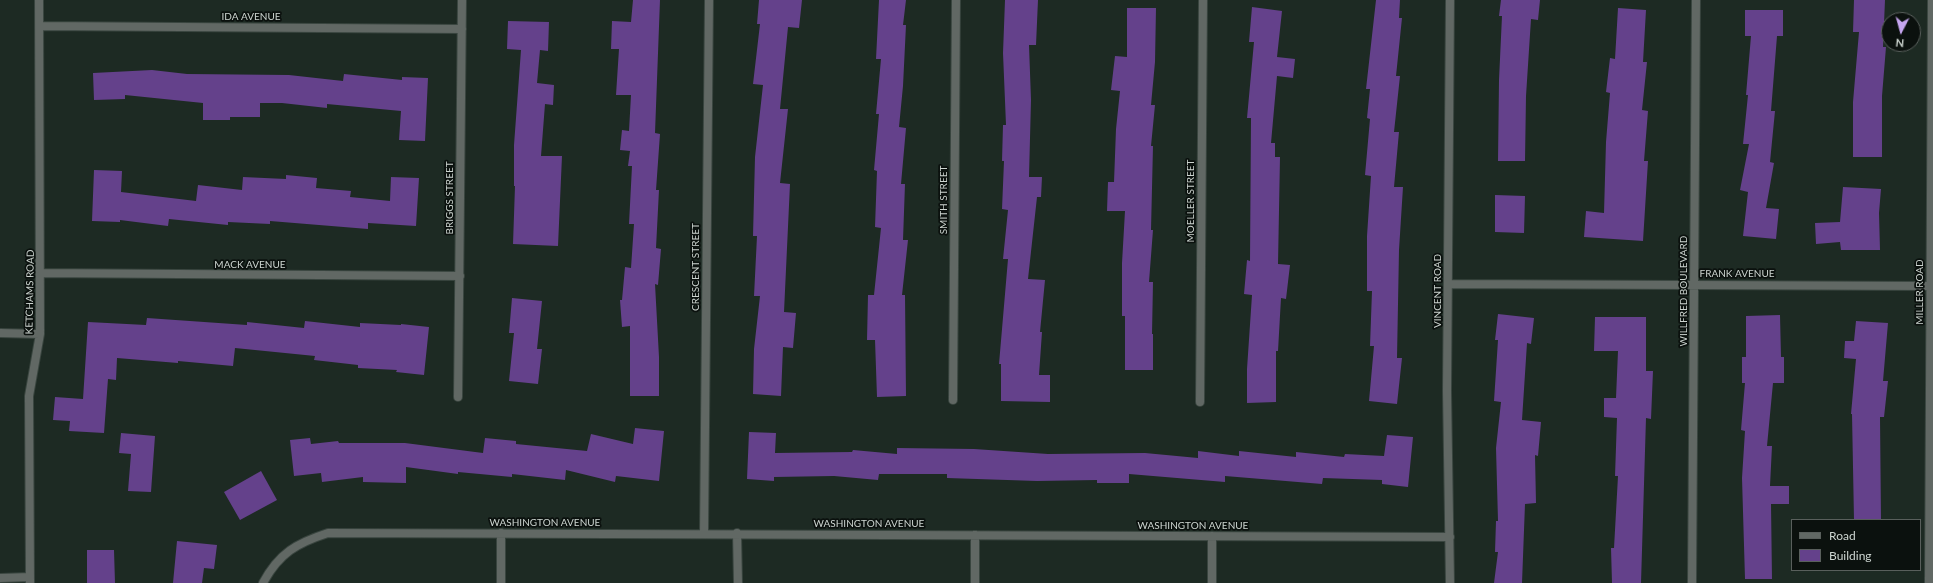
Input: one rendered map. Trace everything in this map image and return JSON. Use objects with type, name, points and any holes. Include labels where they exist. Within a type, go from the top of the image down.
[{"type":"street","name":"KETCHAMS ROAD","points":[[30,580],[29,396],[40,334],[40,0]]},
{"type":"street","name":"BRIGGS STREET","points":[[458,397],[462,0]]},
{"type":"street","name":"CRESCENT STREET","points":[[704,534],[709,0]]},
{"type":"street","name":"SMITH STREET","points":[[953,400],[956,0]]},
{"type":"street","name":"MOELLER STREET","points":[[1200,402],[1202,0]]},
{"type":"street","name":"VINCENT ROAD","points":[[1450,0],[1447,391],[1450,583]]},
{"type":"street","name":"WILLFRED BOULEVARD","points":[[1692,583],[1696,0]]},
{"type":"street","name":"MILLER ROAD","points":[[1928,583],[1931,568],[1932,341],[1930,286],[1932,0]]},
{"type":"street","name":"IDA AVENUE","points":[[40,26],[462,29]]},
{"type":"street","name":"MACK AVENUE","points":[[40,273],[460,276]]},
{"type":"street","name":"FRANK AVENUE","points":[[1448,284],[1930,286]]},
{"type":"street","points":[[0,333],[40,334]]},
{"type":"street","name":"WASHINGTON AVENUE","points":[[263,583],[275,564],[292,548],[304,541],[328,533],[737,533],[1450,537]]},
{"type":"street","points":[[501,533],[501,583]]},
{"type":"street","points":[[737,533],[738,583]]},
{"type":"street","points":[[975,535],[975,583]]},
{"type":"street","points":[[1212,536],[1212,583]]},
{"type":"street","points":[[0,578],[30,580]]},
{"type":"building","points":[[633,0],[660,0],[655,133],[660,134],[656,190],[659,190],[656,248],[661,249],[658,285],[655,284],[659,357],[659,396],[630,396],[630,326],[622,327],[620,300],[622,300],[625,267],[631,268],[634,224],[629,224],[632,166],[628,166],[630,151],[620,150],[622,130],[629,131],[631,95],[616,95],[619,49],[611,49],[612,21],[631,22]]},
{"type":"building","points":[[759,0],[802,0],[799,28],[788,27],[780,109],[788,109],[780,183],[790,184],[784,312],[796,313],[793,348],[783,347],[781,396],[753,394],[754,349],[760,296],[754,296],[757,236],[753,236],[755,157],[763,85],[753,84],[760,24],[757,24]]},
{"type":"building","points":[[879,0],[906,0],[903,25],[906,25],[903,86],[899,127],[906,128],[901,184],[905,184],[903,240],[908,240],[902,295],[905,295],[906,396],[877,397],[875,340],[867,340],[868,295],[874,295],[881,228],[875,227],[877,171],[874,170],[879,114],[876,114],[881,59],[876,59]]},
{"type":"building","points":[[1005,0],[1038,0],[1036,45],[1029,45],[1031,100],[1029,177],[1042,177],[1041,197],[1037,197],[1028,279],[1045,280],[1040,332],[1042,332],[1039,375],[1050,375],[1050,402],[1001,401],[1001,364],[999,364],[1008,259],[1003,259],[1008,210],[1002,209],[1004,161],[1002,161],[1003,125],[1006,125],[1003,53]]},
{"type":"building","points":[[1376,0],[1400,0],[1399,18],[1402,18],[1396,76],[1400,76],[1394,132],[1399,132],[1394,187],[1403,187],[1399,250],[1397,358],[1402,358],[1397,404],[1369,401],[1374,346],[1370,346],[1372,291],[1367,291],[1367,236],[1371,176],[1365,175],[1370,119],[1367,118],[1370,89],[1366,89]]},
{"type":"building","points":[[1501,0],[1540,0],[1538,20],[1531,19],[1526,96],[1525,161],[1498,161],[1499,80],[1502,16],[1499,16]]},
{"type":"building","points":[[1854,0],[1885,0],[1884,12],[1881,12],[1881,52],[1886,52],[1882,96],[1882,157],[1853,157],[1853,102],[1859,32],[1853,32]]},
{"type":"building","points":[[1252,7],[1282,11],[1277,57],[1295,59],[1293,78],[1277,76],[1271,143],[1275,143],[1275,157],[1280,157],[1278,264],[1290,265],[1286,299],[1281,298],[1278,351],[1276,351],[1276,402],[1247,403],[1247,369],[1252,295],[1244,294],[1247,260],[1250,261],[1251,118],[1247,118],[1254,42],[1249,42]]},
{"type":"building","points":[[1127,8],[1156,8],[1155,62],[1151,105],[1155,105],[1151,146],[1153,146],[1151,230],[1153,230],[1149,282],[1153,282],[1153,370],[1125,370],[1125,316],[1122,316],[1122,263],[1125,211],[1107,211],[1108,182],[1114,182],[1116,129],[1120,91],[1111,90],[1115,56],[1127,57]]},
{"type":"building","points":[[1618,8],[1646,10],[1643,62],[1647,62],[1642,110],[1648,111],[1644,161],[1648,161],[1643,241],[1584,237],[1586,211],[1604,213],[1606,142],[1610,93],[1606,92],[1610,58],[1615,59]]},
{"type":"building","points":[[1745,10],[1783,10],[1783,36],[1777,36],[1771,111],[1775,111],[1770,162],[1774,163],[1766,208],[1779,209],[1776,239],[1743,236],[1748,192],[1740,190],[1749,144],[1743,144],[1748,95],[1746,95],[1751,36],[1745,36]]},
{"type":"building","points":[[508,21],[549,22],[548,51],[540,50],[537,83],[554,85],[553,105],[545,104],[541,156],[562,156],[558,246],[513,244],[515,186],[514,145],[521,50],[507,49]]},
{"type":"building","points":[[152,70],[187,74],[289,75],[343,81],[344,74],[402,80],[402,77],[428,78],[425,141],[399,140],[401,111],[327,104],[327,108],[282,103],[260,103],[260,117],[230,117],[230,120],[203,120],[203,103],[125,95],[125,99],[94,100],[93,73]]},
{"type":"building","points":[[94,170],[122,171],[121,192],[196,201],[198,185],[242,190],[243,177],[286,179],[286,175],[317,178],[316,188],[351,191],[350,197],[390,201],[391,177],[419,178],[416,226],[368,223],[368,229],[270,221],[270,224],[228,222],[228,225],[169,219],[168,226],[120,220],[120,222],[92,221]]},
{"type":"building","points":[[1843,187],[1881,189],[1879,213],[1880,250],[1841,250],[1840,242],[1816,244],[1815,223],[1840,222]]},
{"type":"building","points":[[1495,195],[1525,196],[1524,233],[1495,232]]},
{"type":"building","points":[[512,298],[542,301],[537,349],[542,349],[538,384],[509,381],[514,333],[509,333]]},
{"type":"building","points":[[1498,314],[1534,318],[1531,344],[1527,343],[1522,420],[1541,422],[1538,456],[1535,455],[1536,503],[1525,504],[1522,583],[1494,583],[1498,552],[1495,552],[1496,521],[1498,521],[1496,448],[1501,402],[1494,401],[1498,340],[1495,340]]},
{"type":"building","points":[[1780,315],[1781,357],[1784,357],[1784,383],[1773,383],[1767,446],[1772,446],[1770,486],[1789,486],[1789,504],[1771,504],[1772,579],[1745,579],[1742,478],[1745,431],[1741,430],[1745,383],[1742,383],[1742,357],[1746,357],[1746,316]]},
{"type":"building","points":[[1595,317],[1646,317],[1646,371],[1653,371],[1651,419],[1646,418],[1641,583],[1612,583],[1611,548],[1614,548],[1618,476],[1615,476],[1617,418],[1604,417],[1604,398],[1616,398],[1618,351],[1594,351]]},
{"type":"building","points":[[147,318],[247,325],[247,322],[304,328],[305,321],[360,327],[360,323],[401,324],[429,327],[424,375],[396,372],[397,370],[358,368],[358,365],[314,360],[315,356],[235,348],[233,366],[178,361],[178,363],[117,358],[116,380],[108,379],[104,433],[69,431],[70,421],[53,420],[55,397],[83,399],[88,322],[146,325]]},
{"type":"building","points":[[1856,321],[1888,323],[1883,381],[1888,381],[1884,417],[1880,417],[1881,519],[1854,519],[1851,414],[1856,359],[1844,358],[1845,341],[1854,341]]},
{"type":"building","points":[[635,428],[664,431],[659,481],[616,476],[615,482],[566,470],[565,480],[512,474],[512,477],[458,472],[458,474],[406,467],[406,483],[363,482],[363,477],[322,482],[321,473],[294,476],[290,440],[310,438],[311,444],[338,441],[339,443],[405,443],[483,453],[485,438],[516,441],[516,444],[587,451],[591,434],[633,444]]},
{"type":"building","points":[[749,432],[776,433],[775,453],[852,452],[853,450],[897,454],[897,448],[974,449],[1048,454],[1145,453],[1198,458],[1198,451],[1239,456],[1239,451],[1296,457],[1296,452],[1344,457],[1345,454],[1384,456],[1387,435],[1413,437],[1408,487],[1382,484],[1382,480],[1323,478],[1322,484],[1225,476],[1225,482],[1129,474],[1129,483],[1097,483],[1097,480],[1037,481],[947,478],[947,474],[879,474],[878,480],[834,476],[774,477],[774,481],[747,479]]},
{"type":"building","points":[[121,433],[155,436],[151,492],[128,491],[131,454],[119,453]]},
{"type":"building","points":[[261,471],[277,500],[240,520],[224,492]]},
{"type":"building","points":[[177,541],[217,545],[214,569],[204,568],[202,583],[173,583]]},
{"type":"building","points":[[87,550],[114,550],[115,583],[87,583]]}]
